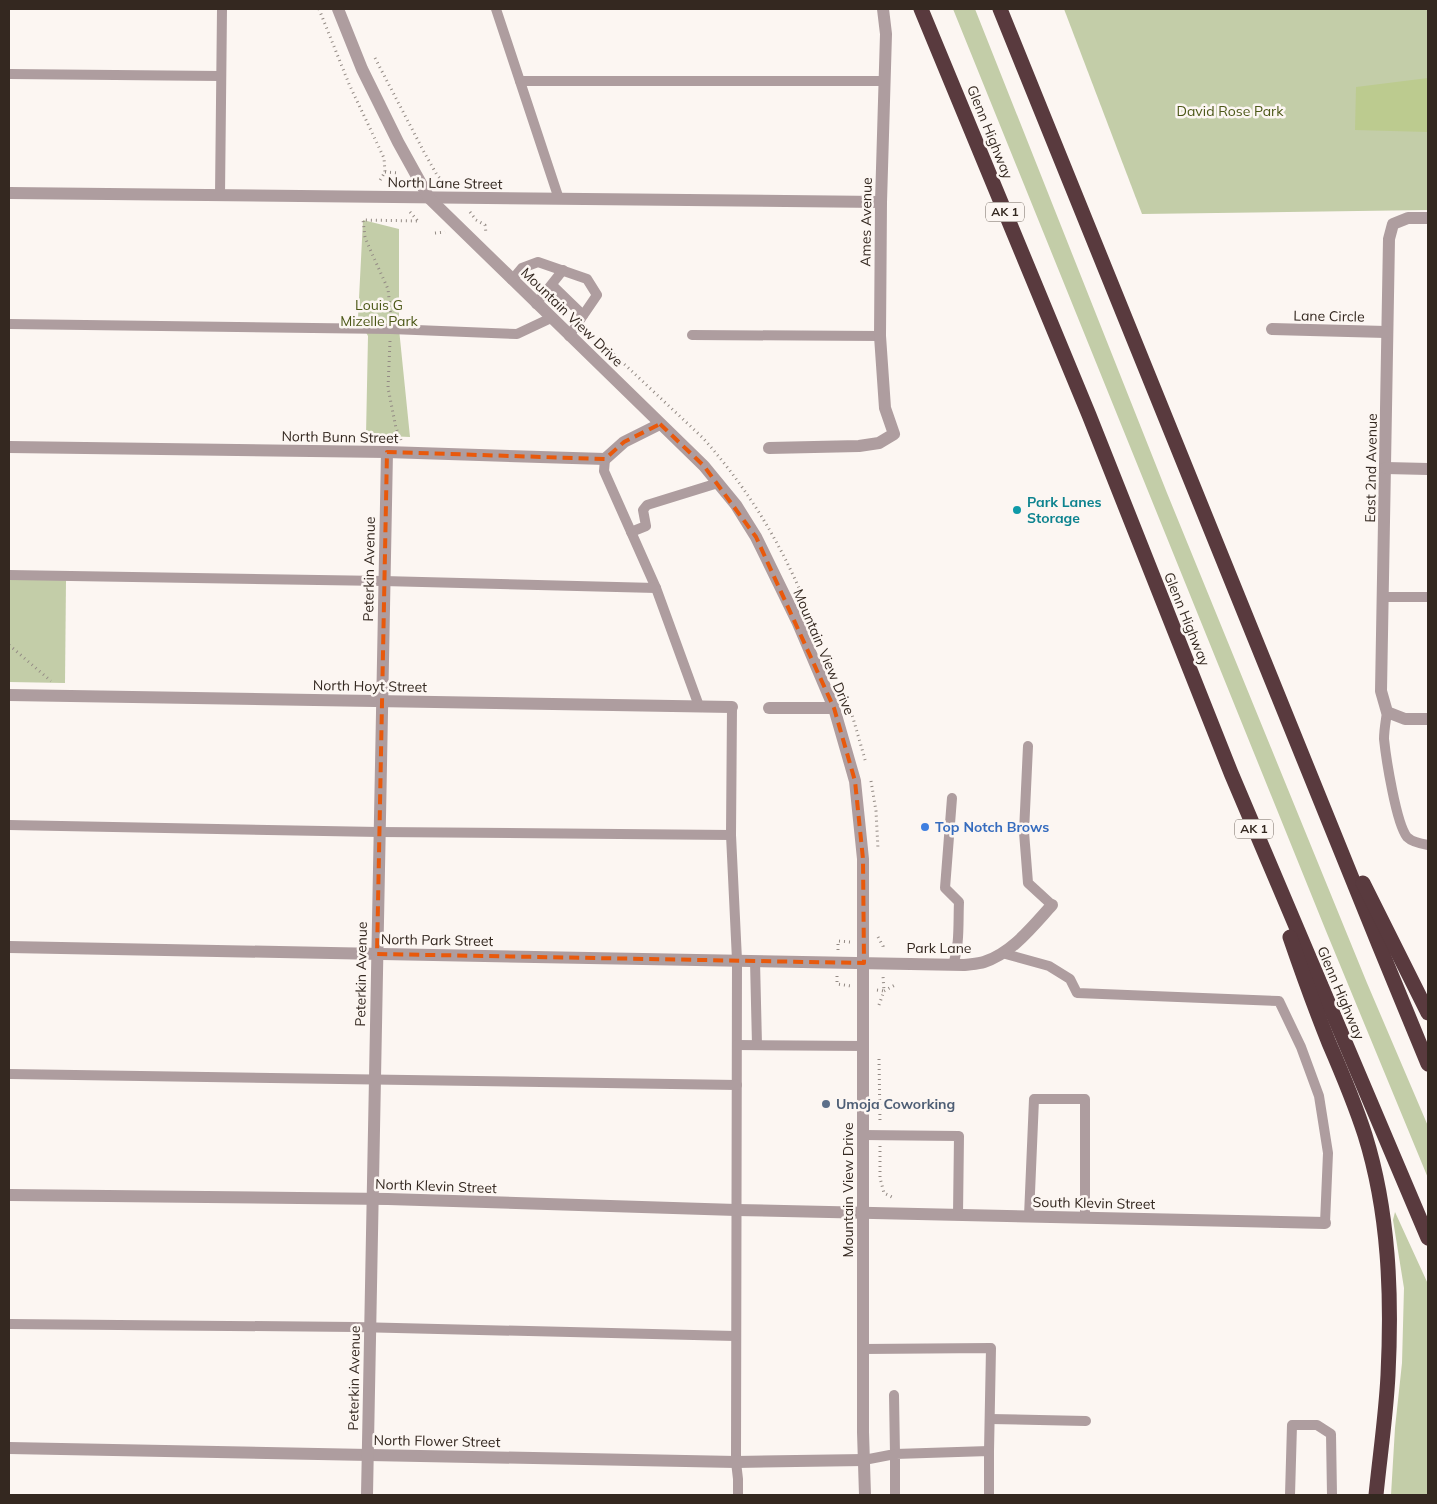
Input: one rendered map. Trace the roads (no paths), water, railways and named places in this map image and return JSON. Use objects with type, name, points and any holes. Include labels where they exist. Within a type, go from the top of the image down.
[{"type":"highway","name":"Glenn Highway","points":[[921,9],[1089,415],[1231,773],[1428,1238]]},
{"type":"highway","points":[[1000,9],[1428,1064]]},
{"type":"highway","points":[[1231,773],[1314,1005],[1365,1135],[1379,1190],[1389,1278],[1390,1323],[1388,1376],[1376,1495]]},
{"type":"highway","points":[[1322,805],[1391,936],[1428,1013]]},
{"type":"street","name":"Mountain View Drive","points":[[338,9],[362,69],[398,142],[429,198],[704,466],[736,505],[756,537],[797,621],[834,708],[855,781],[863,859],[864,1046],[862,1212],[865,1495]]},
{"type":"street","name":"Ames Avenue","points":[[769,448],[859,446],[879,443],[894,434],[885,408],[880,336],[881,202],[886,34],[883,9]]},
{"type":"street","name":"North Lane Street","points":[[9,193],[881,202]]},
{"type":"street","name":"East 2nd Avenue","points":[[1387,712],[1381,691],[1389,239],[1393,224],[1408,218],[1428,218]]},
{"type":"street","name":"Lane Circle","points":[[1272,329],[1386,332]]},
{"type":"street","points":[[605,458],[624,442],[660,424]]},
{"type":"street","name":"North Bunn Street","points":[[9,447],[387,452],[605,458]]},
{"type":"street","name":"Peterkin Avenue","points":[[367,1495],[387,452]]},
{"type":"street","points":[[1386,468],[1428,469]]},
{"type":"street","name":"North Hoyt Street","points":[[9,695],[732,707]]},
{"type":"street","points":[[769,708],[834,708]]},
{"type":"street","points":[[1387,712],[1405,719],[1428,720]]},
{"type":"street","name":"Park Lane","points":[[864,963],[953,965],[983,962],[1002,953],[1020,939],[1052,905]]},
{"type":"street","name":"North Park Street","points":[[9,947],[864,963]]},
{"type":"street","name":"North Klevin Street","points":[[9,1195],[372,1199],[862,1212]]},
{"type":"street","name":"South Klevin Street","points":[[862,1212],[1326,1223]]},
{"type":"street","name":"North Flower Street","points":[[9,1448],[736,1462],[864,1460]]},
{"type":"lane","points":[[220,195],[222,9]]},
{"type":"lane","points":[[496,9],[559,199]]},
{"type":"lane","points":[[9,74],[221,76]]},
{"type":"lane","points":[[520,81],[885,81]]},
{"type":"lane","points":[[512,280],[522,268],[538,262],[587,279],[597,295],[569,336]]},
{"type":"lane","points":[[536,304],[563,270]]},
{"type":"lane","points":[[552,285],[583,315]]},
{"type":"lane","points":[[9,324],[391,329],[517,334],[551,318]]},
{"type":"lane","points":[[692,334],[880,336]]},
{"type":"lane","points":[[605,458],[604,471],[656,588],[699,706]]},
{"type":"lane","points":[[631,532],[646,526],[643,510],[647,505],[718,483]]},
{"type":"lane","points":[[9,575],[384,581],[656,588]]},
{"type":"lane","points":[[1384,597],[1428,597]]},
{"type":"lane","points":[[732,707],[731,835],[737,960],[735,1336],[738,1495]]},
{"type":"lane","points":[[1387,712],[1384,737],[1395,803],[1403,829],[1408,838],[1428,845]]},
{"type":"lane","points":[[1028,746],[1024,832],[1028,883],[1052,905]]},
{"type":"lane","points":[[952,798],[945,888],[959,902],[958,936],[953,965]]},
{"type":"lane","points":[[9,825],[379,832],[731,835]]},
{"type":"lane","points":[[1002,953],[1049,966],[1070,979],[1076,993],[1279,1001],[1301,1047],[1319,1096],[1328,1153],[1326,1223]]},
{"type":"lane","points":[[755,961],[757,1045]]},
{"type":"lane","points":[[737,1045],[864,1046]]},
{"type":"lane","points":[[9,1074],[737,1084]]},
{"type":"lane","points":[[1029,1216],[1034,1099],[1085,1099],[1085,1217]]},
{"type":"lane","points":[[863,1135],[959,1136],[958,1214]]},
{"type":"lane","points":[[9,1324],[370,1328],[735,1336]]},
{"type":"lane","points":[[863,1349],[991,1348],[989,1495]]},
{"type":"lane","points":[[894,1395],[895,1495]]},
{"type":"lane","points":[[990,1419],[1086,1421]]},
{"type":"lane","points":[[1290,1495],[1292,1425],[1317,1425],[1331,1434],[1332,1495]]},
{"type":"lane","points":[[864,1460],[895,1454],[989,1451]]},
{"type":"place","name":"Park Lanes Storage","points":[[1017,510]]},
{"type":"place","name":"Top Notch Brows","points":[[925,827]]},
{"type":"place","name":"Umoja Coworking","points":[[826,1104]]},
{"type":"park label","name":"David Rose Park","points":[[1230,111]]},
{"type":"park label","name":"Louis G Mizelle Park","points":[[379,314]]}]
